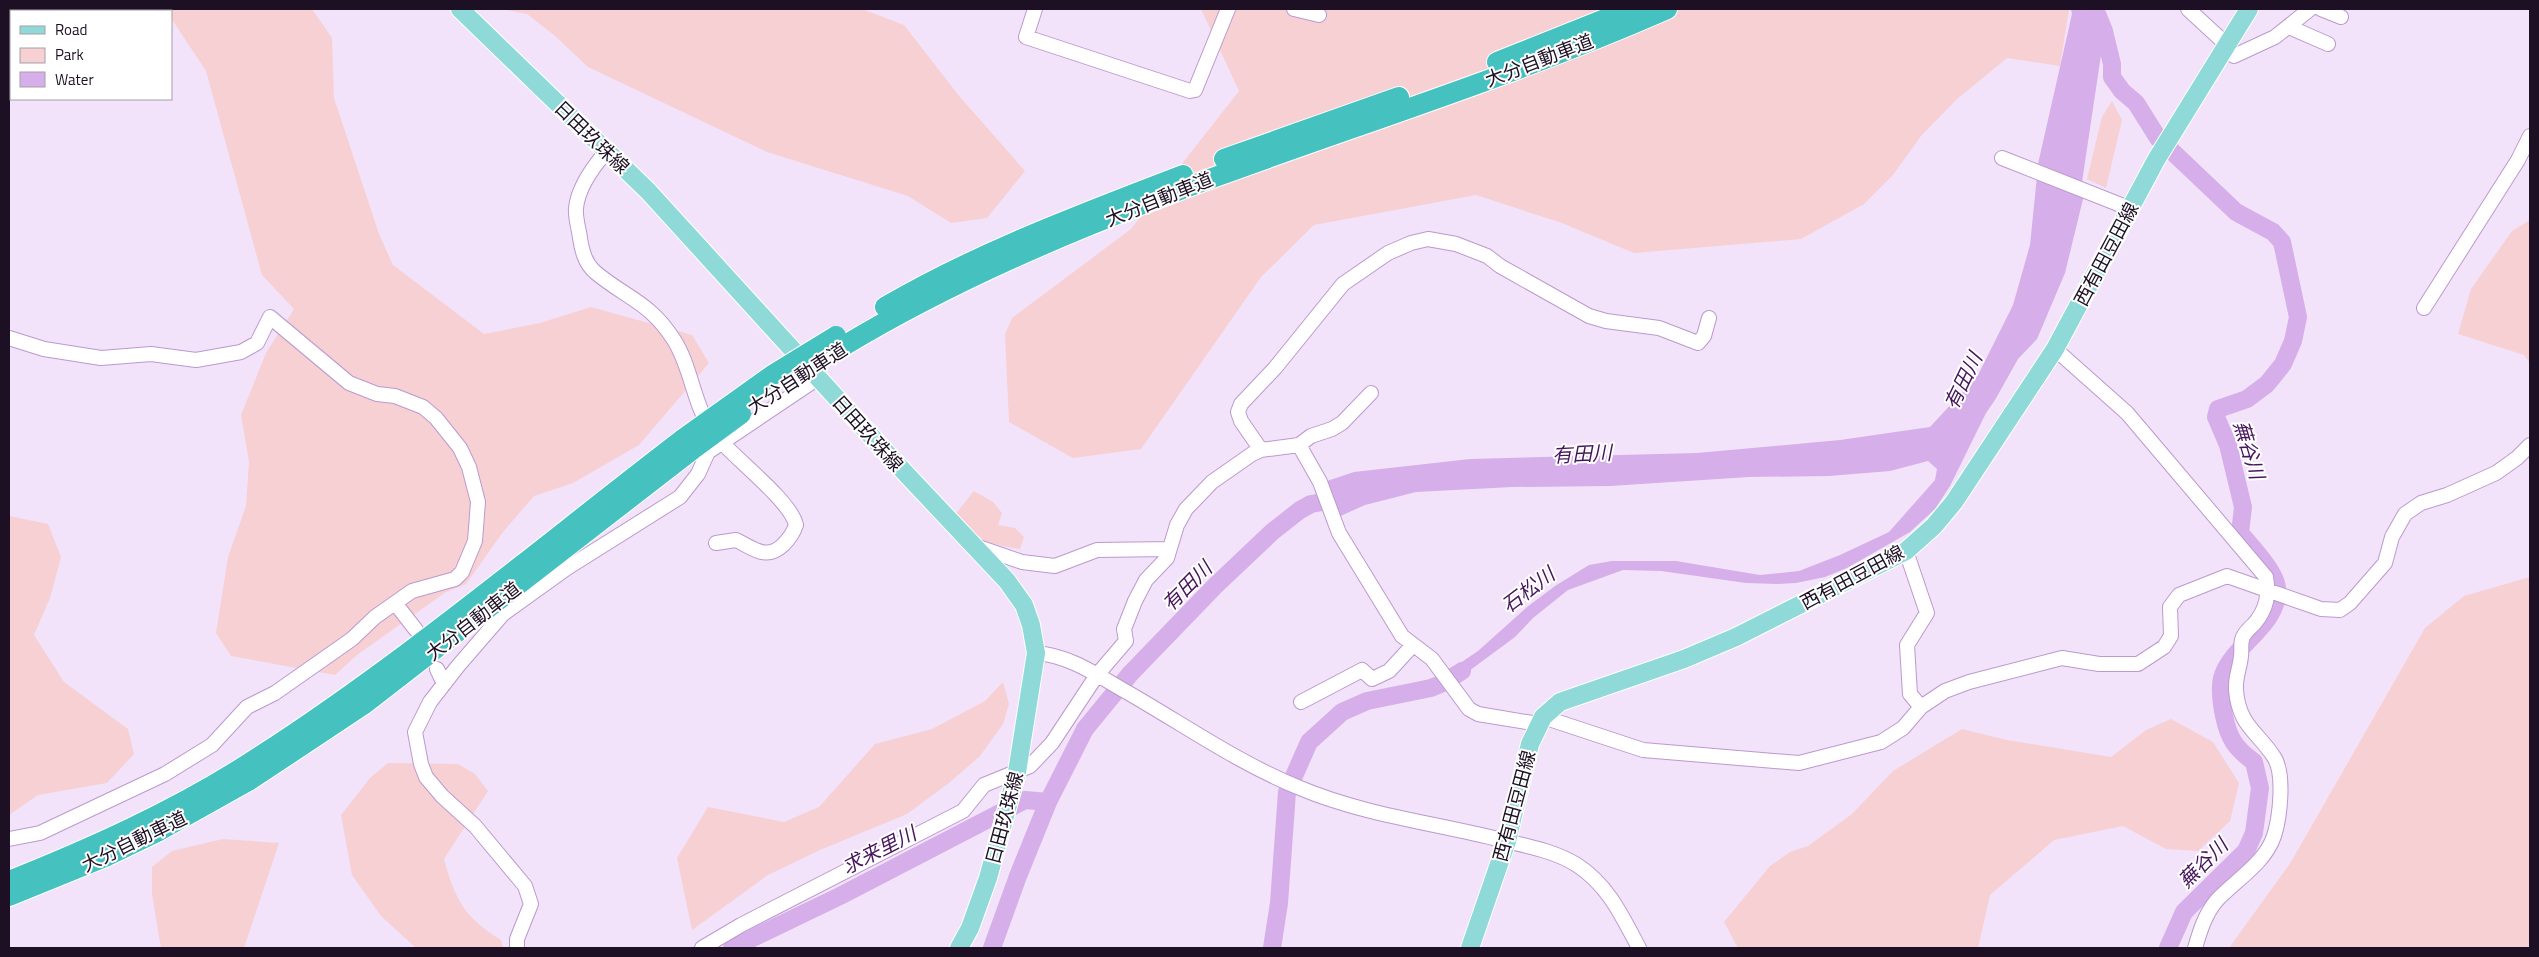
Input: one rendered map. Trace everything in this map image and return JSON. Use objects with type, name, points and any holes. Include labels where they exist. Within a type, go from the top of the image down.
[{"type":"highway","name":"大分自動車道","points":[[9,880],[98,843],[142,822],[241,768],[354,694],[687,444],[781,386],[839,342],[921,286],[1081,214],[1224,159],[1457,77],[1630,9]]},
{"type":"highway","name":"大分自動車道","points":[[839,342],[982,273],[1210,178],[1558,54],[1667,9]]},
{"type":"highway","name":"大分自動車道","points":[[9,896],[105,857],[157,832],[258,775],[363,706],[687,444]]},
{"type":"main road","name":"日田玖珠線","points":[[460,9],[648,191],[818,378],[1007,580],[1024,605],[1031,625],[1036,653],[1017,772],[988,878],[970,928],[959,948]]},
{"type":"main road","name":"西有田豆田線","points":[[1470,948],[1507,841],[1530,744],[1540,720],[1560,702],[1684,659],[1736,636],[1906,551],[1934,526],[1954,502],[2055,348],[2156,160],[2249,9]]},
{"type":"street","points":[[1035,9],[1026,36],[1190,91],[1195,90],[1228,9]]},
{"type":"street","points":[[1294,9],[1319,15]]},
{"type":"street","points":[[2188,9],[2234,56],[2275,37],[2310,9]]},
{"type":"street","points":[[2321,9],[2341,17]]},
{"type":"street","points":[[2289,27],[2328,44]]},
{"type":"street","points":[[2424,308],[2530,136]]},
{"type":"street","points":[[606,152],[590,173],[576,207],[581,244],[586,262],[595,272],[647,306],[661,322],[683,357],[696,400],[715,435],[784,503],[792,513],[796,525],[788,540],[776,552],[768,554],[756,552],[736,540],[716,543]]},
{"type":"street","points":[[2002,158],[2103,196],[2131,209]]},
{"type":"street","points":[[1261,450],[1241,422],[1238,412],[1241,404],[1274,368],[1343,284],[1388,253],[1411,243],[1428,239],[1456,244],[1487,256],[1500,266],[1589,316],[1606,322],[1659,328],[1698,343],[1702,340],[1709,318]]},
{"type":"street","points":[[9,338],[44,349],[101,358],[151,354],[196,360],[241,352],[257,343],[270,317],[349,383],[376,394],[395,396],[423,407],[436,418],[460,448],[469,466],[478,502],[475,541],[462,572],[455,579],[412,592],[395,603],[375,617],[352,639],[274,693],[247,707],[212,745],[173,770],[40,833],[9,839]]},
{"type":"street","points":[[2055,348],[2127,413],[2266,577],[2273,591]]},
{"type":"street","points":[[517,948],[517,938],[531,904],[525,886],[475,826],[442,796],[426,777],[420,764],[414,732],[430,702],[503,614],[567,568],[680,497],[698,474],[708,452],[818,378]]},
{"type":"street","points":[[702,948],[741,925],[963,810],[984,785],[1030,766],[1052,743],[1097,675],[1126,641],[1124,629],[1135,600],[1146,580],[1167,558],[1186,509],[1212,482],[1252,454],[1261,450],[1299,445],[1311,436],[1342,423],[1371,392]]},
{"type":"street","points":[[1299,445],[1320,482],[1339,533],[1402,636],[1441,669],[1469,709],[1478,714],[1540,720],[1643,750],[1798,763],[1881,742],[1903,728],[1921,707],[1946,691],[1970,682],[2062,658],[2099,664],[2138,664],[2164,647],[2171,636],[2170,607],[2179,595],[2227,576],[2273,591],[2320,610],[2340,610],[2350,603],[2385,563],[2392,537],[2405,514],[2421,504],[2447,495],[2496,473],[2517,458],[2530,445]]},
{"type":"street","points":[[973,545],[1022,562],[1055,566],[1097,550],[1169,549]]},
{"type":"street","points":[[1906,551],[1927,613],[1907,645],[1910,694],[1921,707]]},
{"type":"street","points":[[2195,948],[2206,916],[2216,901],[2267,850],[2274,835],[2281,790],[2275,758],[2246,725],[2240,712],[2236,690],[2236,674],[2243,636],[2264,608],[2273,591]]},
{"type":"street","points":[[395,603],[416,630]]},
{"type":"street","points":[[1302,702],[1362,670],[1372,679],[1389,671],[1413,645]]},
{"type":"street","points":[[1036,653],[1057,655],[1097,675],[1164,712],[1236,757],[1302,789],[1352,806],[1507,841],[1547,852],[1576,864],[1602,884],[1617,906],[1639,948]]},
{"type":"street","points":[[437,668],[444,684]]},
{"type":"green space","points":[[166,9],[312,9],[332,38],[334,98],[379,234],[393,265],[484,334],[540,323],[591,307],[692,335],[709,363],[639,445],[573,483],[534,496],[503,532],[466,584],[446,592],[357,655],[335,675],[231,656],[216,633],[228,557],[246,506],[249,462],[241,415],[266,353],[294,309],[262,275],[206,71],[172,20],[172,10]]},
{"type":"green space","points":[[500,9],[862,9],[904,25],[960,97],[1025,171],[987,218],[951,223],[908,196],[767,152],[588,67],[554,35],[527,14]]},
{"type":"green space","points":[[1201,9],[2069,9],[2060,66],[2007,58],[1956,100],[1921,136],[1893,175],[1864,204],[1801,239],[1634,253],[1562,223],[1476,195],[1314,225],[1261,277],[1141,449],[1073,458],[1009,422],[1005,334],[1012,318],[1131,229],[1239,91]]},
{"type":"green space","points":[[2112,101],[2122,120],[2106,188],[2087,179],[2102,117]]},
{"type":"green space","points":[[2530,220],[2530,363],[2524,355],[2458,334],[2471,289],[2512,231]]},
{"type":"green space","points":[[974,491],[993,502],[1002,513],[998,525],[1015,528],[1024,537],[1020,549],[983,540],[954,516]]},
{"type":"green space","points":[[9,516],[48,524],[61,557],[50,598],[34,635],[64,682],[128,729],[134,754],[107,783],[38,795],[9,815]]},
{"type":"green space","points":[[2530,577],[2530,948],[2229,948],[2291,862],[2425,628],[2464,596]]},
{"type":"green space","points":[[1003,682],[1009,704],[1003,724],[980,756],[949,783],[907,814],[820,850],[768,875],[692,930],[677,858],[708,807],[784,822],[819,807],[875,744],[932,729],[985,701]]},
{"type":"green space","points":[[2171,719],[2213,742],[2239,783],[2230,821],[2198,851],[2166,849],[2123,826],[2054,840],[1990,895],[1978,948],[1738,948],[1724,922],[1770,866],[1790,852],[1808,846],[1852,814],[1893,771],[1962,729],[2007,740],[2111,757],[2146,730]]},
{"type":"green space","points":[[388,763],[458,764],[475,774],[488,791],[444,859],[452,886],[463,907],[478,924],[501,940],[503,948],[416,948],[381,916],[352,875],[341,815],[370,778]]},
{"type":"green space","points":[[223,839],[279,843],[244,948],[161,948],[152,894],[152,867],[172,851]]},
{"type":"water","points":[[2071,9],[2099,9],[2101,55],[2082,182],[2038,164],[2072,14]]},
{"type":"water","points":[[2037,176],[2084,195],[2065,273],[2037,339],[2018,359],[1986,413],[1950,486],[1935,509],[1910,532],[1847,568],[1825,577],[1796,583],[1777,584],[1746,583],[1661,571],[1623,570],[1568,590],[1533,618],[1515,637],[1454,682],[1447,672],[1478,651],[1527,607],[1555,586],[1589,565],[1612,561],[1676,561],[1760,575],[1799,571],[1840,555],[1889,532],[1935,480],[1937,469],[1928,461],[1890,471],[1829,476],[1749,477],[1610,486],[1512,487],[1416,492],[1365,505],[1336,518],[1324,482],[1354,472],[1470,459],[1697,453],[1840,440],[1930,427],[1978,375],[2013,305],[2030,245]]},
{"type":"waterway","name":"蕪谷川","points":[[2095,9],[2104,31],[2112,64],[2112,77],[2122,91],[2136,103],[2158,138],[2236,212],[2273,232],[2282,242],[2298,317],[2293,341],[2283,364],[2267,384],[2247,399],[2218,409],[2216,417],[2228,445],[2243,507],[2240,533],[2257,552],[2273,575],[2277,589],[2276,602],[2271,613],[2264,624],[2236,654],[2223,675],[2221,684],[2222,707],[2228,731],[2237,747],[2254,762],[2260,788],[2254,833],[2246,851],[2184,912],[2168,948]]},
{"type":"waterway","name":"有田川","points":[[992,948],[1018,876],[1048,802],[1085,729],[1130,674],[1215,586],[1272,532],[1300,510],[1311,504],[1344,498]]},
{"type":"waterway","name":"石松川","points":[[1272,948],[1279,903],[1287,792],[1309,742],[1342,712],[1367,701],[1431,688],[1462,671]]},
{"type":"waterway","name":"求来里川","points":[[732,948],[840,896],[1025,800],[1048,802]]}]
